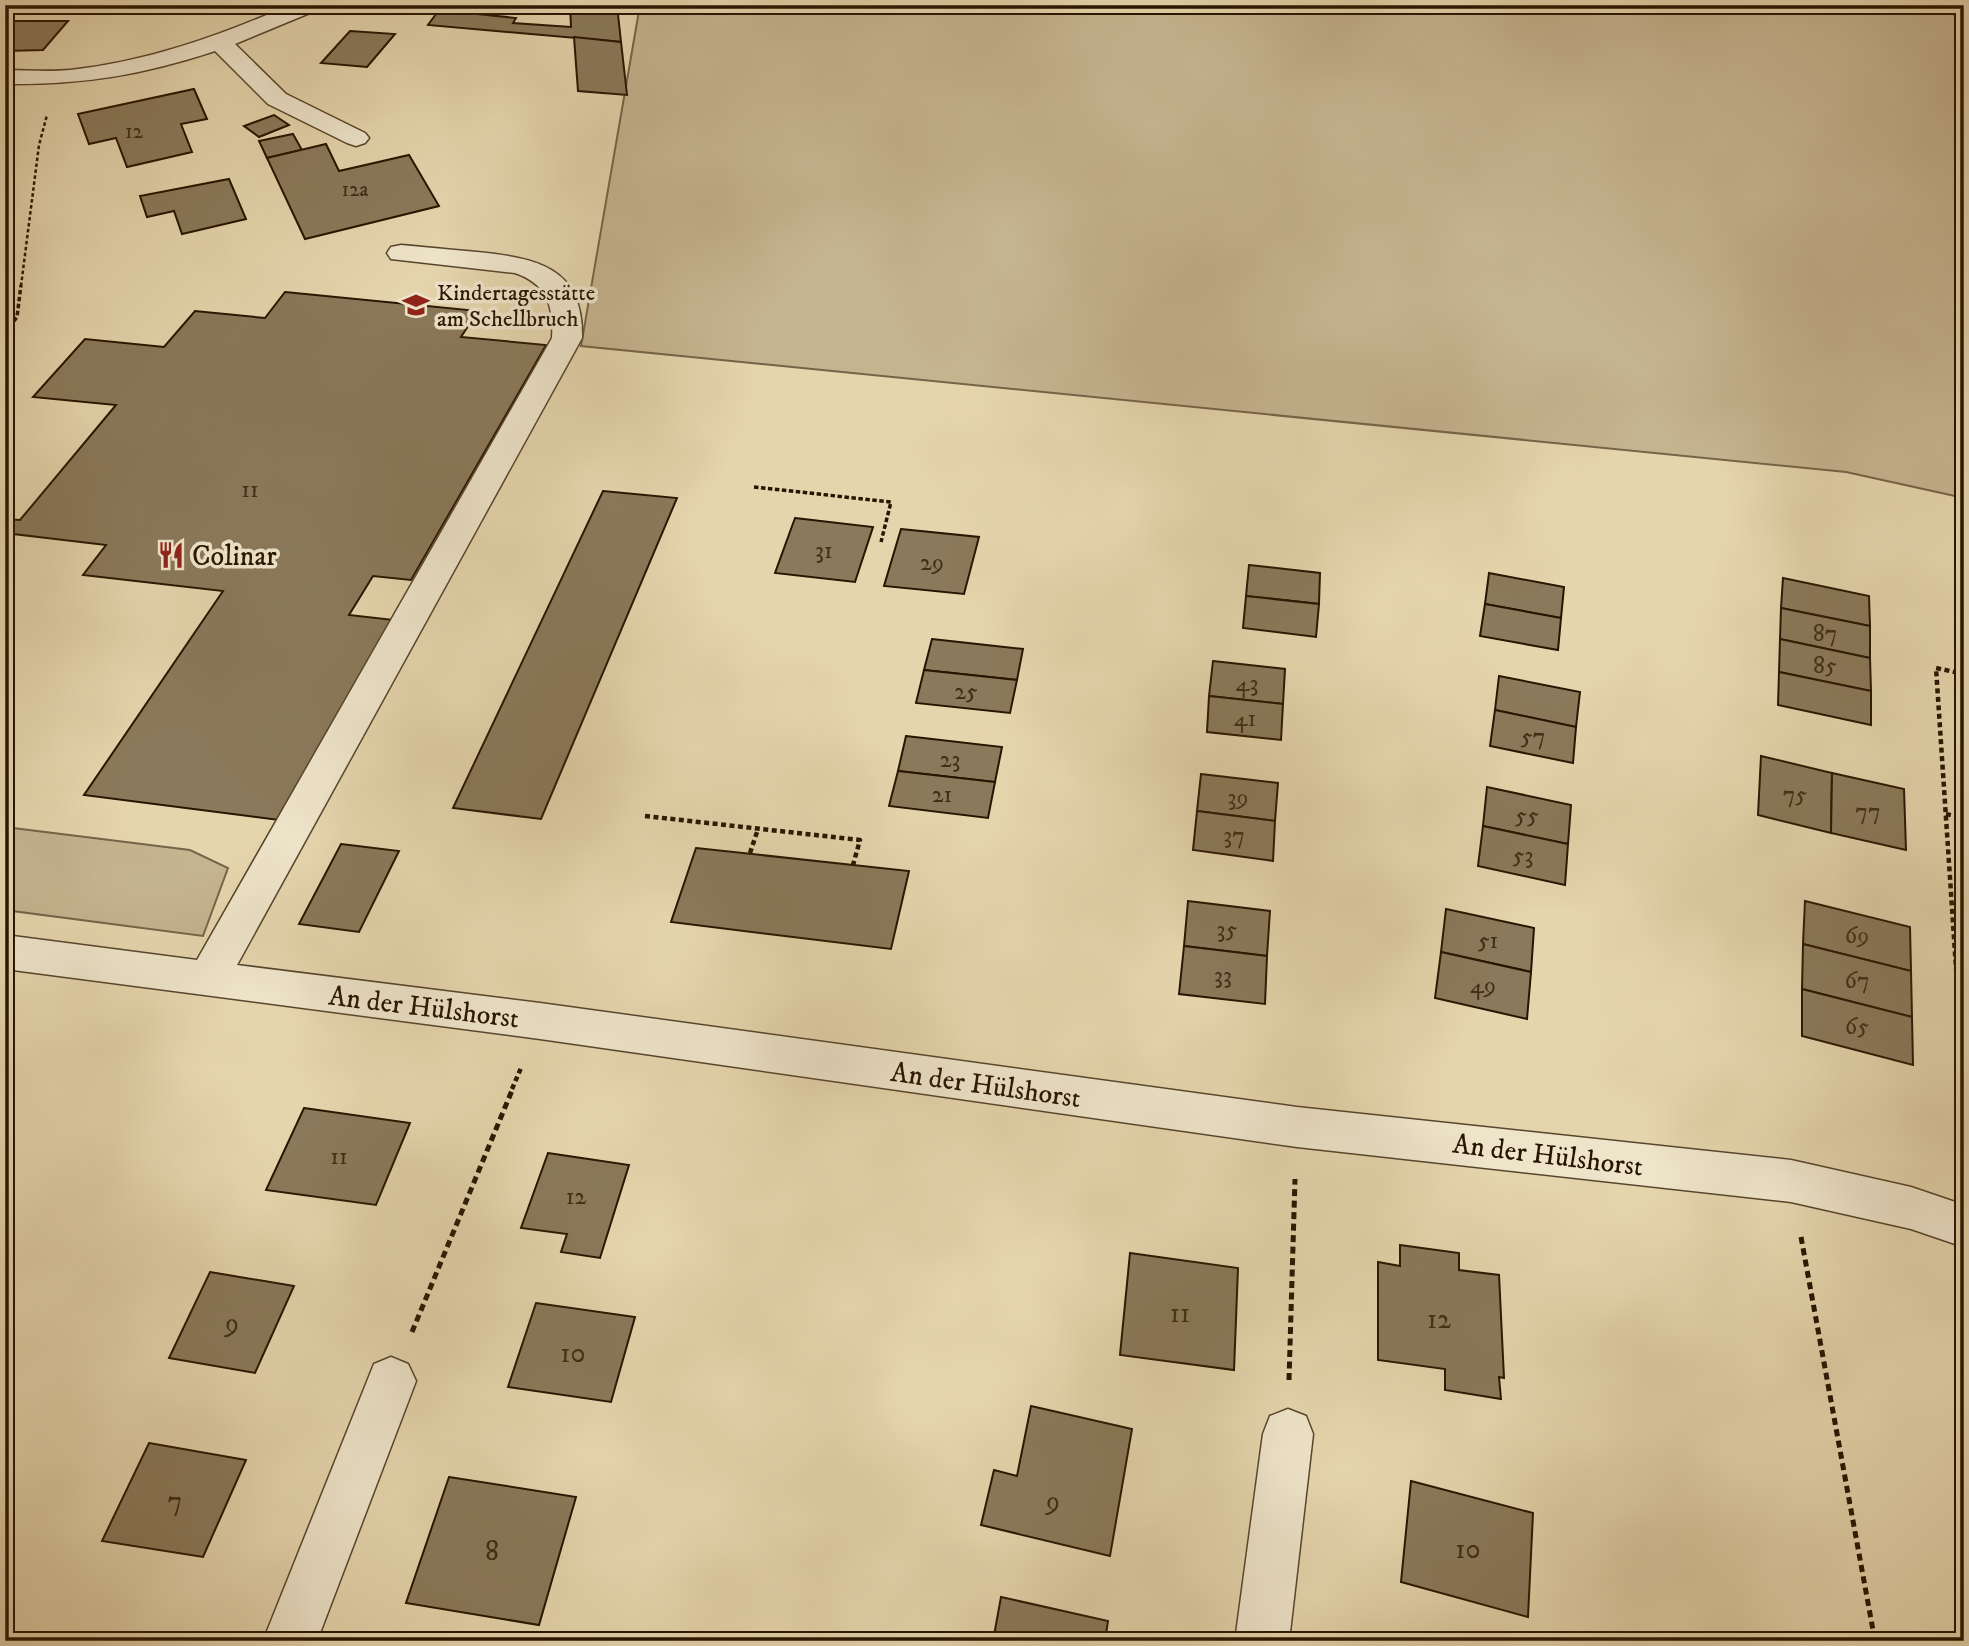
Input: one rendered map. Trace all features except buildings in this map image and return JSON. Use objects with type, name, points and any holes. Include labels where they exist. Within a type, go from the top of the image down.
[{"type":"street","points":[[5,77],[68,77],[165,59],[252,31],[309,5]]},
{"type":"street","points":[[220,41],[277,99],[356,138]]},
{"type":"street","points":[[208,978],[567,338],[569,318],[564,300],[545,276],[534,270],[519,265],[401,253]]},
{"type":"street","name":"An der Hülshorst","points":[[5,952],[540,1021],[1297,1128],[1348,1131],[1791,1181],[1911,1209],[1964,1226]]},
{"type":"street","points":[[290,1641],[391,1381]]},
{"type":"street","points":[[1262,1641],[1288,1434]]},
{"type":"path","points":[[1932,5],[1964,19]]},
{"type":"path","points":[[5,332],[17,317],[39,145],[48,110]]},
{"type":"path","points":[[754,487],[891,502],[881,542]]},
{"type":"path","points":[[1962,1058],[1936,668],[1964,674]]},
{"type":"path","points":[[1946,814],[1964,818]]},
{"type":"path","points":[[645,816],[860,840],[853,865]]},
{"type":"path","points":[[750,853],[758,829]]},
{"type":"path","points":[[391,1381],[540,1021]]},
{"type":"path","points":[[1288,1434],[1297,1128]]},
{"type":"path","points":[[1791,1181],[1875,1641]]},
{"type":"shaded area","points":[[640,5],[1964,5],[1964,498],[1846,472],[581,346]]},
{"type":"shaded area","points":[[5,827],[190,850],[228,868],[203,936],[5,910]]},
{"type":"place","name":"Kindertagesstätte am Schellbruch","points":[[416,305]]},
{"type":"place","name":"Colinar","points":[[171,555]]}]
